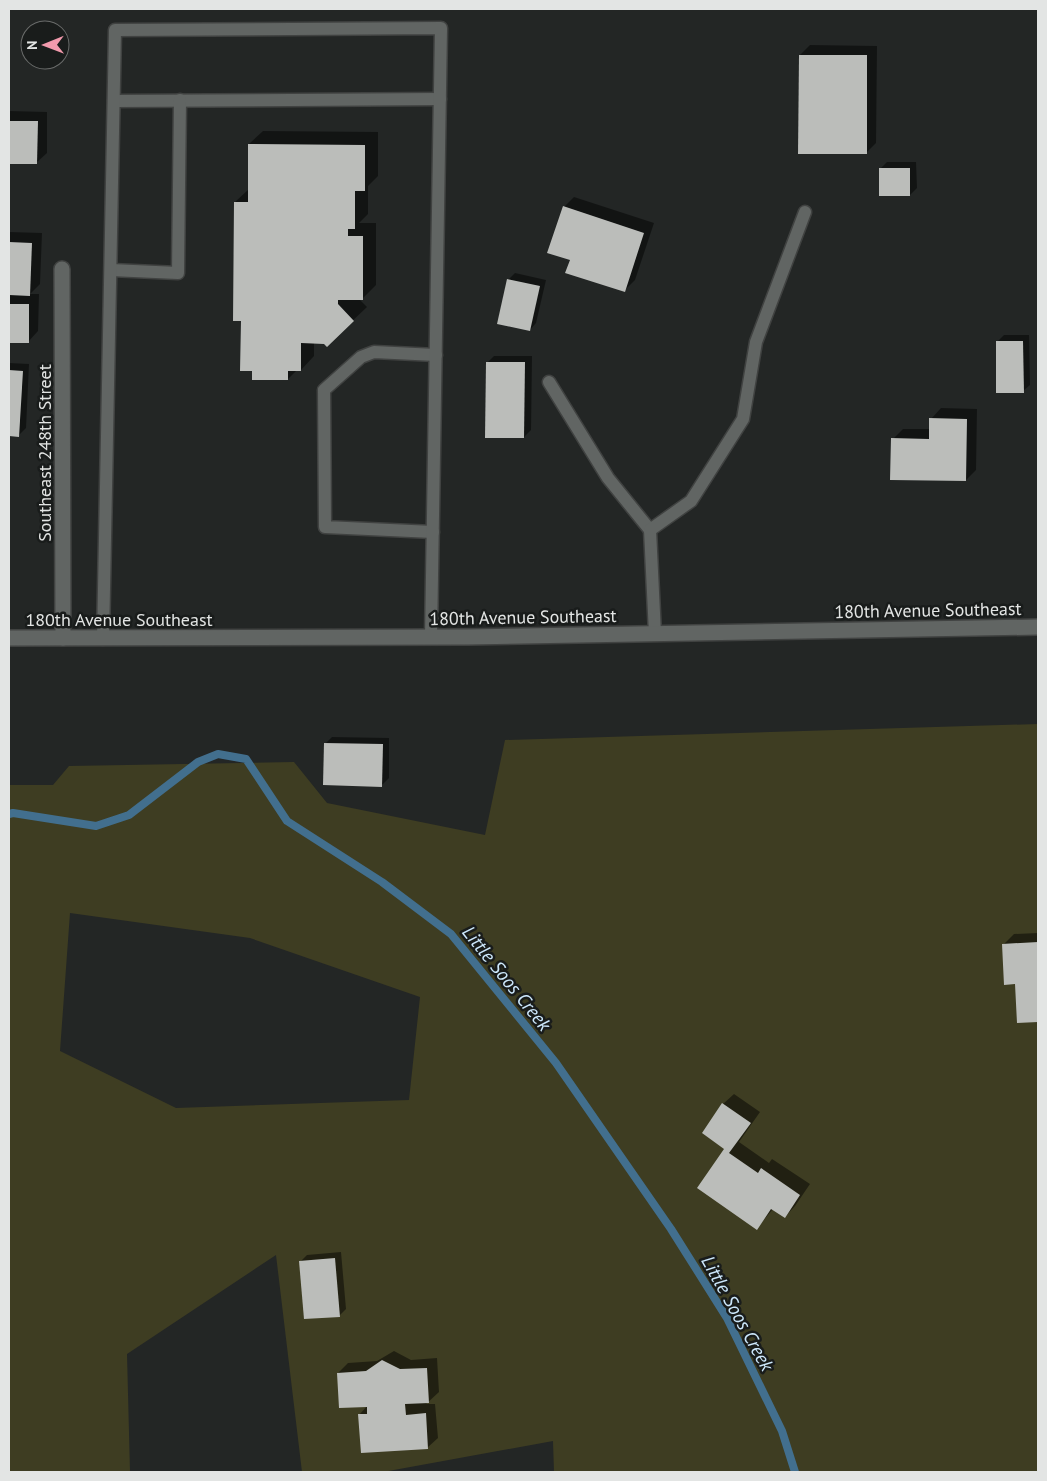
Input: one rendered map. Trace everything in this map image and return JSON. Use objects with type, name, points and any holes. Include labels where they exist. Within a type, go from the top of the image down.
[{"type":"street","name":"Southeast 248th Street","points":[[62,269],[63,638]]},
{"type":"street","name":"180th Avenue Southeast","points":[[9,638],[431,637],[1038,627]]},
{"type":"lane","points":[[103,639],[115,30],[441,28],[431,637]]},
{"type":"lane","points":[[114,101],[440,99]]},
{"type":"lane","points":[[111,270],[178,273],[180,100]]},
{"type":"lane","points":[[650,530],[691,501],[743,419],[756,342],[805,212]]},
{"type":"lane","points":[[433,532],[325,527],[324,390],[361,357],[374,352],[436,355]]},
{"type":"lane","points":[[549,382],[608,478],[650,530],[655,634]]},
{"type":"shaded area","points":[[1038,724],[1038,1472],[554,1472],[553,1441],[383,1472],[302,1472],[276,1255],[127,1354],[130,1472],[9,1472],[9,785],[53,785],[69,766],[294,762],[327,803],[485,835],[505,740]],"holes":[[[70,913],[250,938],[420,997],[409,1100],[176,1108],[60,1051]]]},
{"type":"building","points":[[799,55],[867,55],[867,154],[798,154]]},
{"type":"building","points":[[9,121],[38,121],[37,164],[9,164]]},
{"type":"building","points":[[248,144],[365,145],[365,191],[355,191],[355,229],[348,229],[348,236],[363,236],[363,300],[338,300],[338,304],[354,321],[327,347],[324,344],[301,343],[301,371],[288,371],[288,380],[252,380],[252,371],[240,371],[241,321],[233,321],[234,202],[248,202]]},
{"type":"building","points":[[879,168],[910,168],[910,196],[879,196]]},
{"type":"building","points":[[563,206],[644,233],[625,292],[565,273],[570,260],[547,253]]},
{"type":"building","points":[[9,242],[32,243],[30,296],[9,295]]},
{"type":"building","points":[[507,279],[540,286],[530,331],[497,324]]},
{"type":"building","points":[[9,304],[29,304],[29,343],[9,343]]},
{"type":"building","points":[[996,341],[1023,341],[1024,393],[996,393]]},
{"type":"building","points":[[486,362],[525,362],[524,438],[485,438]]},
{"type":"building","points":[[9,370],[23,371],[19,437],[9,436]]},
{"type":"building","points":[[929,418],[967,419],[966,481],[890,480],[891,438],[929,439]]},
{"type":"building","points":[[324,743],[383,744],[382,787],[323,785]]},
{"type":"building","points":[[1038,942],[1038,1022],[1017,1023],[1015,984],[1004,985],[1002,944]]},
{"type":"building","points":[[722,1103],[751,1123],[729,1153],[758,1173],[761,1168],[800,1195],[785,1218],[771,1209],[757,1230],[697,1188],[724,1149],[702,1133]]},
{"type":"building","points":[[335,1258],[340,1317],[304,1319],[299,1261]]},
{"type":"building","points":[[382,1360],[400,1369],[427,1368],[429,1403],[405,1404],[406,1415],[426,1413],[428,1449],[361,1453],[358,1414],[367,1414],[367,1407],[339,1408],[337,1373],[366,1371]]},
{"type":"waterway","name":"Little Soos Creek","points":[[9,814],[13,813],[96,826],[129,815],[198,762],[218,754],[246,759],[287,821],[382,882],[451,934],[556,1063],[671,1229],[727,1318],[782,1431],[795,1472]]}]
